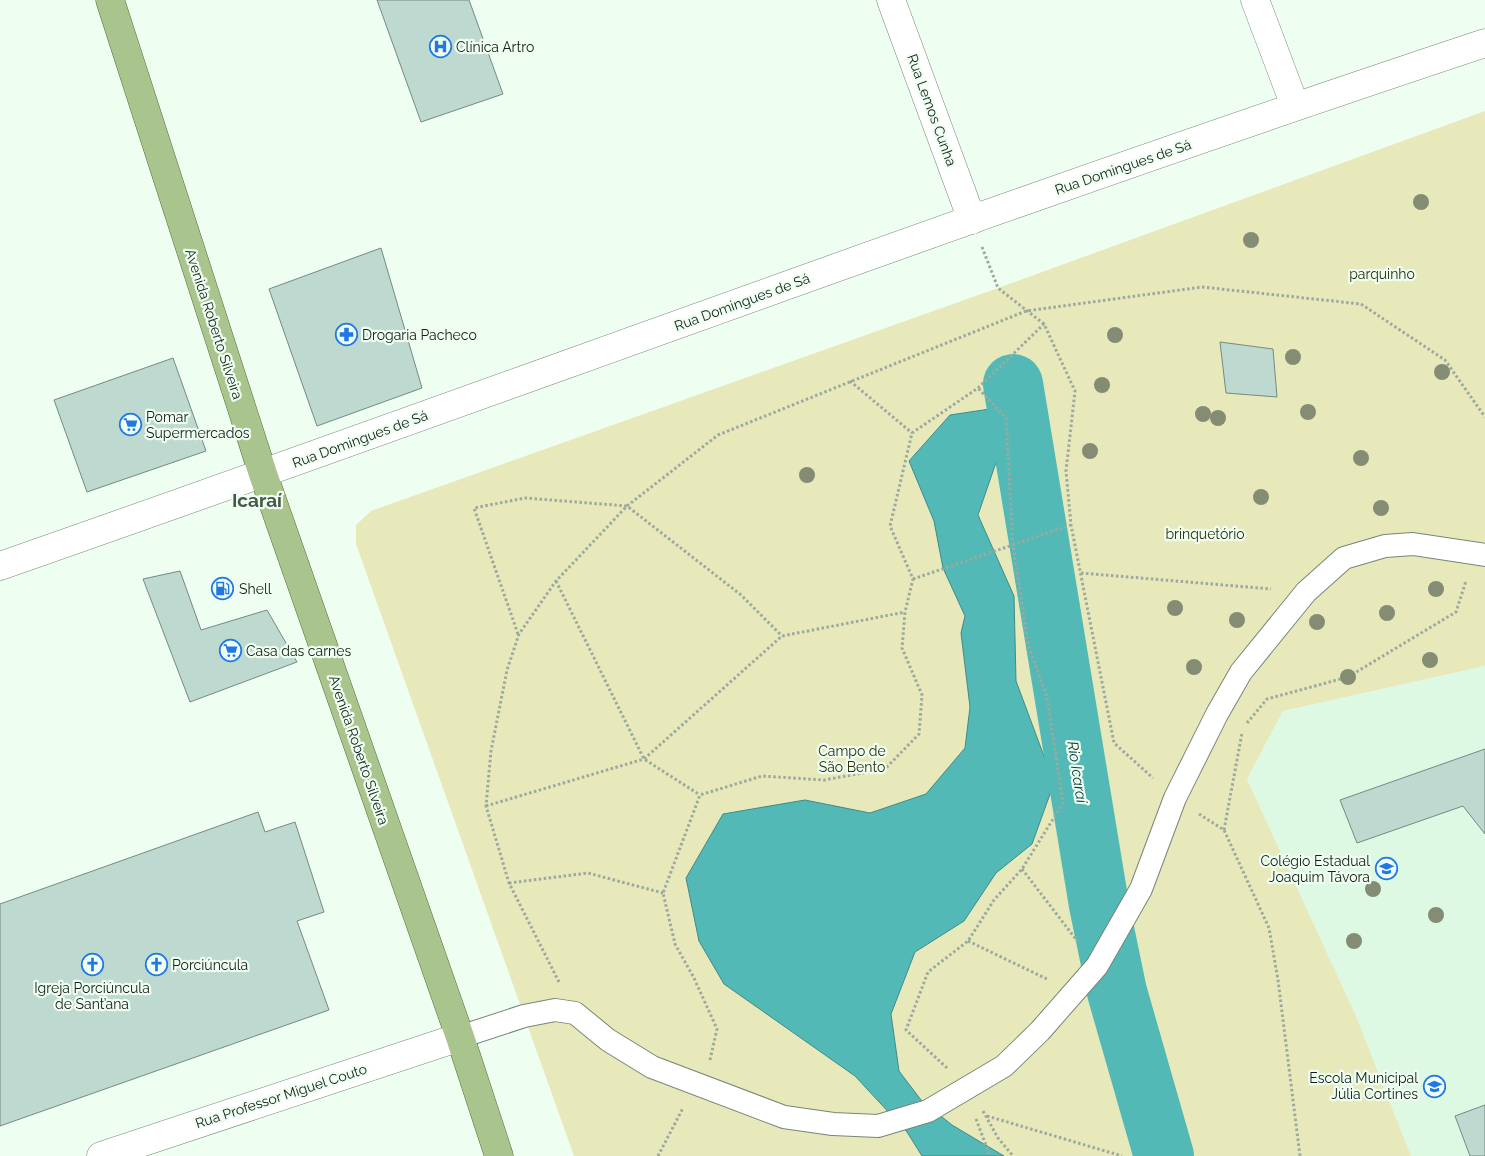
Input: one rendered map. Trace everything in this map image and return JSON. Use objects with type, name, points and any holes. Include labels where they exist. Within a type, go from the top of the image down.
[{"type":"main road","name":"Avenida Roberto Silveira","points":[[110,0],[263,474],[460,1037],[499,1156]]},
{"type":"street","name":"Rua Lemos Cunha","points":[[891,0],[972,220]]},
{"type":"street","points":[[1255,0],[1295,106]]},
{"type":"street","name":"Rua Domingues de Sá","points":[[0,566],[1295,106],[1485,43]]},
{"type":"street","points":[[460,1037],[524,1016],[555,1010],[575,1013],[608,1040],[652,1067],[704,1089],[784,1117],[833,1124],[878,1126],[928,1111],[1004,1066],[1040,1031],[1097,966],[1141,889],[1175,798],[1216,714],[1241,672],[1306,592],[1344,558],[1384,546],[1413,544],[1480,554]]},
{"type":"street","name":"Rua Professor Miguel Couto","points":[[101,1156],[460,1037]]},
{"type":"path","points":[[972,220],[998,288],[1044,324],[1076,391],[1066,471],[1071,525],[1082,573],[1114,743],[1175,798],[1224,830],[1269,928],[1278,980],[1300,1156]]},
{"type":"path","points":[[575,1013],[509,883],[486,806],[491,751],[507,670],[519,634],[556,581],[627,506],[718,435],[1026,310],[1202,287],[1361,304],[1445,360],[1485,417]]},
{"type":"path","points":[[556,581],[644,759],[700,795],[762,776],[824,780],[884,769],[919,734],[922,695],[902,648],[906,612],[913,578],[890,526],[912,433],[978,388],[1044,324]]},
{"type":"path","points":[[850,381],[912,433]]},
{"type":"path","points":[[968,1089],[906,1030],[928,972],[968,942],[994,900],[1022,869],[1063,803],[1047,697],[1028,644],[1014,545],[1006,418],[978,388]]},
{"type":"path","points":[[519,634],[474,508],[525,498],[627,506],[742,595],[782,636]]},
{"type":"path","points":[[913,578],[1071,525]]},
{"type":"path","points":[[1224,830],[1243,728],[1267,699],[1348,677],[1456,612],[1480,554]]},
{"type":"path","points":[[1082,573],[1306,592]]},
{"type":"path","points":[[486,806],[644,759],[782,636],[906,612]]},
{"type":"path","points":[[658,1156],[677,1116],[692,1096],[704,1089],[717,1029],[694,978],[675,944],[663,892],[700,795]]},
{"type":"path","points":[[1022,869],[1097,966]]},
{"type":"path","points":[[509,883],[588,874],[663,892]]},
{"type":"path","points":[[968,942],[1074,991]]},
{"type":"path","points":[[1014,1156],[998,1138],[987,1116],[1122,1156]]},
{"type":"path","points":[[976,1119],[990,1156]]},
{"type":"shaded area","name":"Colégio Estadual Joaquim Távora","points":[[1485,666],[1485,1156],[1411,1156],[1356,1016],[1247,779],[1283,711]]},
{"type":"green space","name":"Campo de São Bento","points":[[1485,111],[1485,666],[1283,711],[1247,779],[1356,1016],[1411,1156],[574,1156],[356,544],[356,525],[371,511],[998,288]]},
{"type":"water","points":[[990,409],[1002,445],[978,515],[1014,596],[1016,681],[1054,783],[1032,844],[996,873],[964,921],[915,952],[891,1014],[899,1071],[921,1100],[952,1125],[1004,1156],[922,1156],[907,1132],[855,1076],[724,984],[699,941],[686,878],[723,814],[805,800],[870,813],[926,794],[965,748],[970,707],[961,633],[965,616],[943,568],[934,521],[909,461],[950,415]]},
{"type":"building","name":"Clínica Artro","points":[[377,0],[469,0],[503,94],[421,122]]},
{"type":"building","name":"Drogaria Pacheco","points":[[381,248],[422,388],[317,426],[269,289]]},
{"type":"building","points":[[1220,342],[1273,349],[1277,397],[1226,393]]},
{"type":"building","name":"Pomar Supermercados","points":[[173,358],[206,451],[87,492],[54,400]]},
{"type":"building","name":"Casa das carnes","points":[[180,571],[201,630],[267,610],[297,662],[190,702],[143,579]]},
{"type":"building","points":[[1485,749],[1485,834],[1463,806],[1357,843],[1340,800]]},
{"type":"building","name":"Igreja Porciúncula de Sant’ana","points":[[258,812],[265,832],[295,822],[324,912],[297,921],[329,1010],[0,1126],[0,904]]},
{"type":"building","points":[[1485,1105],[1485,1156],[1470,1156],[1455,1116]]},
{"type":"waterway","name":"Rio Icaraí","points":[[1013,384],[1099,905],[1117,992],[1164,1156]]},
{"type":"place","name":"Clínica Artro","points":[[440,47]]},
{"type":"place","name":"Drogaria Pacheco","points":[[346,335]]},
{"type":"place","name":"Pomar Supermercados","points":[[130,425]]},
{"type":"place","name":"Shell","points":[[223,589]]},
{"type":"place","name":"Casa das carnes","points":[[230,651]]},
{"type":"place","name":"Colégio Estadual Joaquim Távora","points":[[1386,869]]},
{"type":"place","name":"Igreja Porciúncula de Sant’ana","points":[[92,965]]},
{"type":"place","name":"Porciúncula","points":[[156,965]]},
{"type":"place","name":"Escola Municipal Júlia Cortines","points":[[1434,1086]]},
{"type":"district","name":"Icaraí","points":[[257,500]]},
{"type":"park label","name":"parquinho","points":[[1382,274]]},
{"type":"park label","name":"brinquetório","points":[[1205,534]]}]
